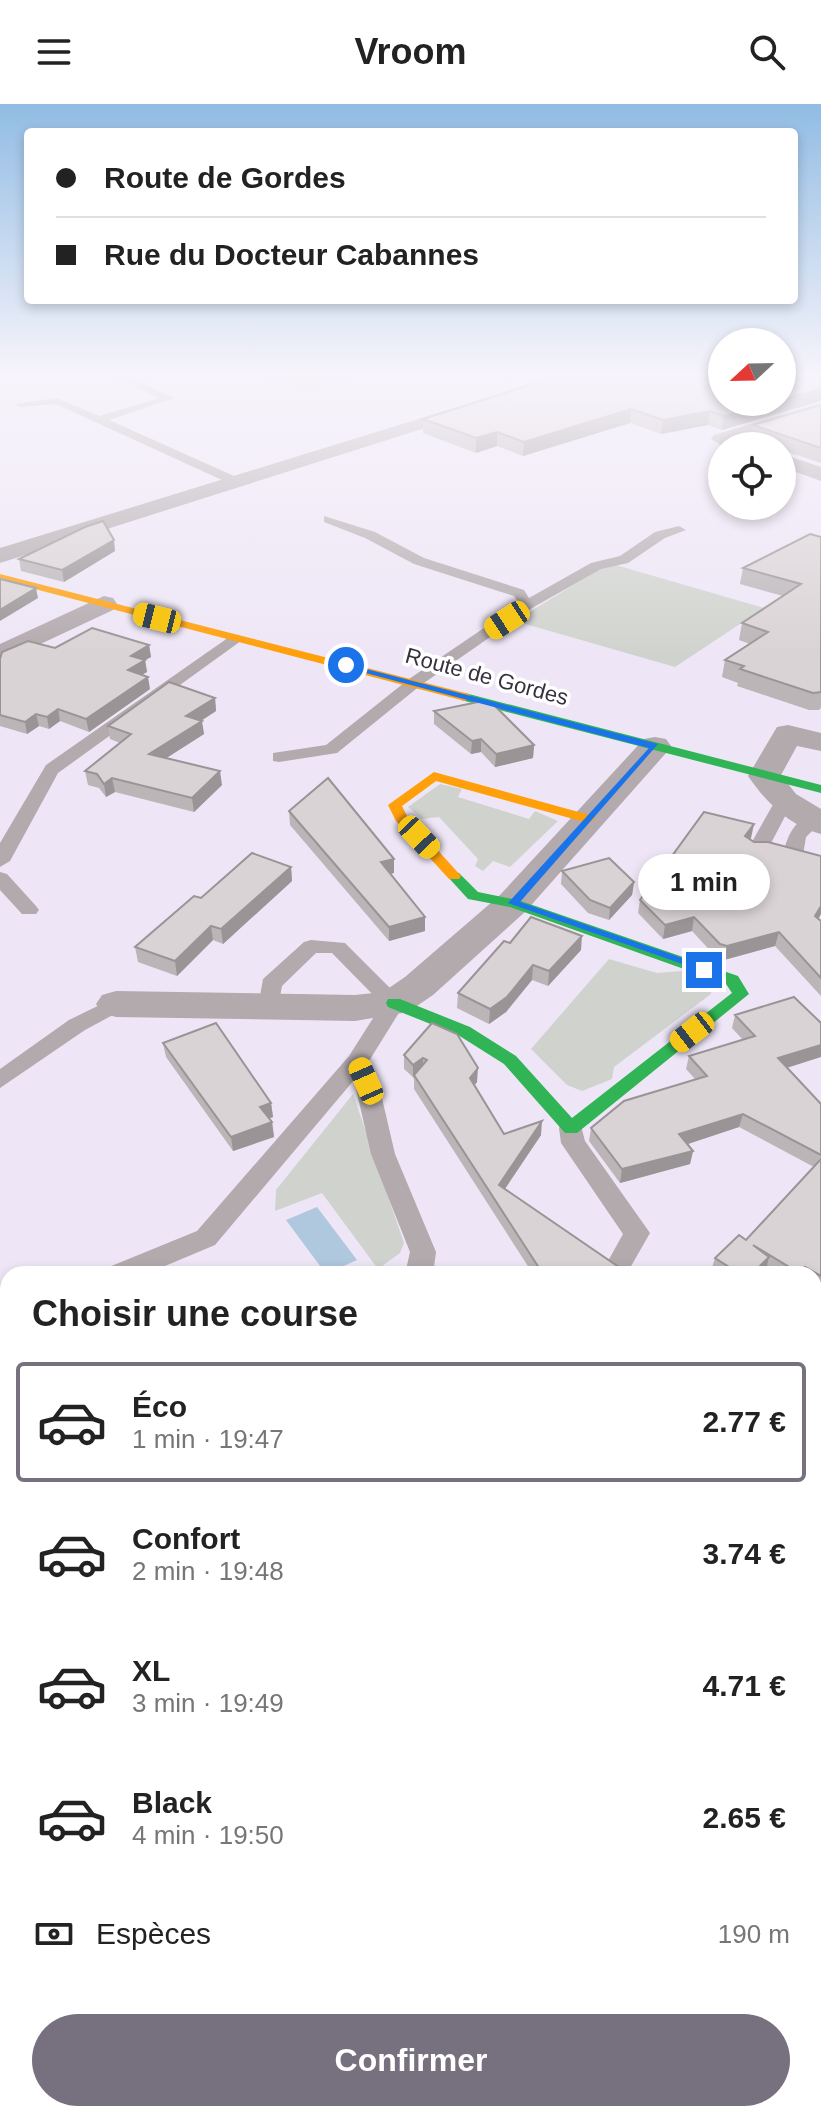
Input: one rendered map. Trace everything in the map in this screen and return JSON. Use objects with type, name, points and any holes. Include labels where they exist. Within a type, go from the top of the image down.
[{"type":"street","points":[[0,556],[293,466]]},
{"type":"street","points":[[799,466],[821,474]]},
{"type":"street","name":"Route de Gordes","points":[[0,577],[655,746],[774,788]]},
{"type":"street","points":[[0,655],[104,604]]},
{"type":"street","points":[[819,802],[774,788],[788,734],[821,742]]},
{"type":"street","points":[[116,1004],[355,1008],[394,1003],[419,986],[513,903],[655,746]]},
{"type":"street","points":[[394,1003],[464,1031],[510,1060],[571,1128],[741,994],[732,980],[513,903],[473,896],[401,818],[395,805],[434,776],[588,819]]},
{"type":"lane","points":[[203,466],[239,483]]},
{"type":"lane","points":[[329,519],[370,535],[419,561],[519,593],[527,605]]},
{"type":"lane","points":[[279,757],[331,749],[415,682],[527,605],[596,566],[609,560],[623,560],[660,535],[679,530]]},
{"type":"lane","points":[[0,861],[40,785],[52,769],[237,638]]},
{"type":"lane","points":[[758,849],[774,788]]},
{"type":"lane","points":[[793,855],[797,835],[819,802]]},
{"type":"lane","points":[[0,878],[29,910]]},
{"type":"lane","points":[[138,1266],[206,1238],[357,1061],[394,1003],[338,947],[311,946],[271,984],[269,1007]]},
{"type":"lane","points":[[0,1080],[77,1025],[116,1004]]},
{"type":"lane","points":[[357,1061],[366,1081],[383,1154],[423,1252],[420,1266]]},
{"type":"lane","points":[[571,1128],[573,1143],[637,1233],[621,1261]]},
{"type":"shaded area","points":[[609,563],[764,608],[675,667],[515,621]]},
{"type":"shaded area","points":[[440,784],[462,789],[458,797],[529,819],[535,811],[558,821],[510,867],[493,861],[483,871],[475,866],[478,859],[439,817],[422,819],[408,807]]},
{"type":"shaded area","points":[[609,959],[657,973],[694,970],[712,981],[711,994],[614,1067],[612,1079],[582,1091],[567,1085],[531,1049]]},
{"type":"shaded area","points":[[353,1094],[404,1243],[400,1253],[382,1266],[376,1266],[322,1193],[275,1211],[276,1190]]},
{"type":"water","points":[[317,1207],[357,1260],[344,1266],[320,1266],[286,1220]]},
{"type":"building","points":[[103,521],[114,540],[62,570],[19,559],[85,527]]},
{"type":"building","points":[[810,534],[821,537],[821,692],[813,693],[740,669],[744,666],[725,660],[768,632],[742,623],[801,584],[743,568]]},
{"type":"building","points":[[0,579],[36,588],[0,610]]},
{"type":"building","points":[[92,628],[149,645],[131,656],[145,660],[128,670],[148,677],[86,719],[58,709],[47,717],[36,714],[25,722],[0,715],[2,652],[28,641],[55,648]]},
{"type":"building","points":[[169,682],[215,698],[186,716],[202,721],[149,754],[220,771],[192,798],[112,778],[104,784],[97,774],[85,771],[131,734],[108,726]]},
{"type":"building","points":[[483,701],[492,703],[534,745],[496,754],[481,739],[472,741],[434,711]]},
{"type":"building","points":[[328,778],[394,859],[381,862],[425,917],[389,927],[289,811]]},
{"type":"building","points":[[704,812],[754,824],[745,836],[754,842],[768,842],[821,856],[821,906],[815,916],[821,921],[821,978],[779,932],[727,946],[720,944],[694,917],[665,925],[640,900]]},
{"type":"building","points":[[252,853],[291,867],[221,929],[211,926],[175,961],[135,947],[194,896],[201,898]]},
{"type":"building","points":[[609,858],[634,882],[610,908],[590,900],[562,871]]},
{"type":"building","points":[[531,917],[582,936],[549,971],[533,965],[507,997],[490,1009],[458,993],[504,941],[510,943]]},
{"type":"building","points":[[794,997],[821,1023],[821,1045],[778,1058],[821,1104],[821,1155],[743,1114],[679,1134],[693,1151],[622,1169],[591,1128],[624,1101],[707,1076],[689,1056],[755,1036],[735,1015]]},
{"type":"building","points":[[216,1023],[271,1103],[260,1107],[272,1122],[231,1137],[163,1043]]},
{"type":"building","points":[[432,1023],[457,1034],[478,1068],[470,1078],[504,1134],[542,1121],[499,1185],[617,1266],[538,1266],[414,1075],[427,1060],[423,1058],[413,1065],[404,1055]]},
{"type":"building","points":[[821,1159],[821,1266],[788,1266],[753,1245],[769,1257],[760,1266],[728,1266],[715,1258],[739,1235],[746,1240]]},
{"type":"traffic: fast","points":[[465,697],[821,789]]},
{"type":"traffic: fast","points":[[394,1003],[464,1031],[510,1060],[571,1128],[741,994],[732,980],[513,903],[473,896],[454,876]]},
{"type":"traffic: slow","points":[[0,577],[465,697]]},
{"type":"traffic: slow","points":[[454,876],[401,818],[395,805],[434,776],[588,819]]},
{"type":"route","points":[[346,665],[655,746],[513,903],[704,970]]}]
